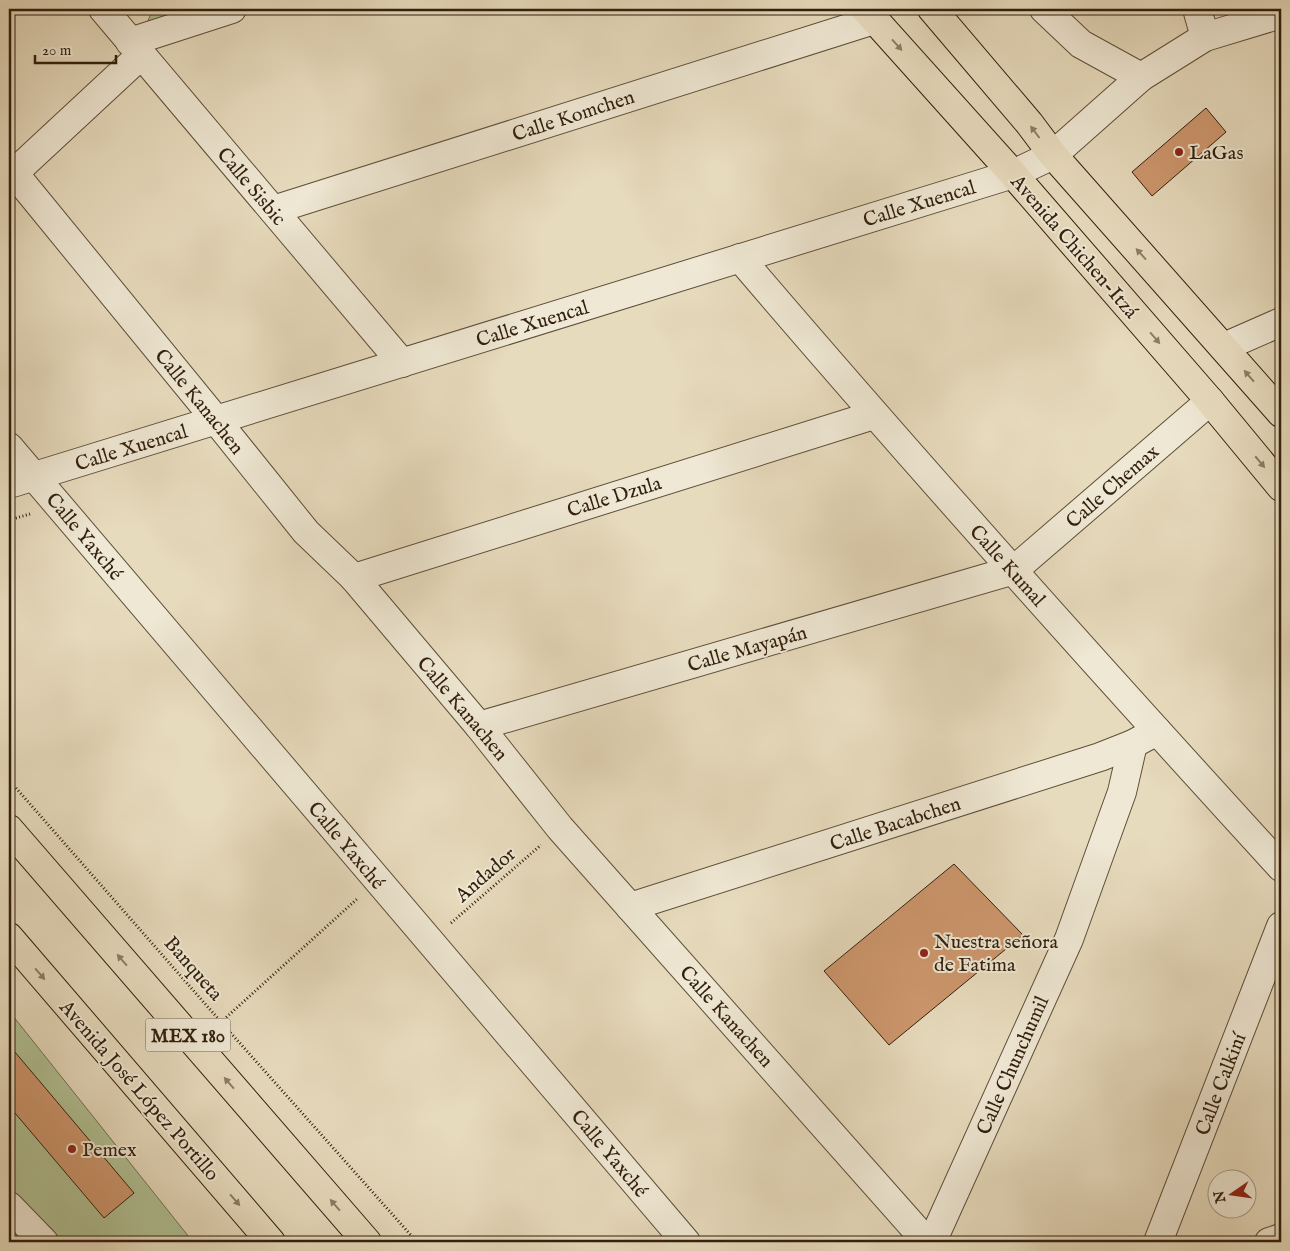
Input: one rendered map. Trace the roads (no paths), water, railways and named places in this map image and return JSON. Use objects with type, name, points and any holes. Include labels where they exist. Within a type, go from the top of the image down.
[{"type":"main road","points":[[932,9],[1029,123],[1053,155],[1281,412]]},
{"type":"main road","name":"Avenida Chichen-Itzá","points":[[869,14],[1013,174],[1210,401],[1281,487]]},
{"type":"main road","name":"MEX 180","points":[[9,829],[367,1242]]},
{"type":"main road","name":"Avenida José López Portillo","points":[[9,937],[271,1242]]},
{"type":"street","points":[[11,170],[122,27],[232,9]]},
{"type":"street","points":[[1044,9],[1081,44],[1140,77]]},
{"type":"street","points":[[1197,9],[1205,37]]},
{"type":"street","name":"Calle Komchen","points":[[273,210],[869,14]]},
{"type":"street","name":"Calle Xuencal","points":[[21,480],[1013,174],[1053,155],[1140,77],[1205,37],[1281,14]]},
{"type":"street","name":"Calle Sisbic","points":[[122,27],[402,363]]},
{"type":"street","name":"Calle Kanachen","points":[[11,170],[306,532],[354,578],[480,726],[560,828],[928,1242]]},
{"type":"street","name":"Calle Kumal","points":[[740,258],[874,415],[1281,868]]},
{"type":"street","points":[[1224,347],[1281,322]]},
{"type":"street","name":"Calle Chemax","points":[[1014,570],[1210,401]]},
{"type":"street","name":"Calle Dzula","points":[[354,578],[874,415]]},
{"type":"street","name":"Calle Yaxché","points":[[9,447],[21,480],[430,942],[686,1242]]},
{"type":"street","name":"Calle Mayapán","points":[[480,726],[1014,570]]},
{"type":"street","name":"Calle Bacabchen","points":[[630,907],[1100,757],[1133,744],[1157,731]]},
{"type":"street","name":"Calle Chunchumil","points":[[932,1242],[1069,939],[1122,792],[1133,744]]},
{"type":"street","name":"Calle Calkiní","points":[[1158,1242],[1281,926]]},
{"type":"street","points":[[9,1206],[44,1242]]},
{"type":"street","points":[[1269,1242],[1281,1238]]},
{"type":"place","name":"LaGas","points":[[1179,152]]},
{"type":"place","name":"Nuestra señora de Fatima","points":[[924,953]]},
{"type":"place","name":"Pemex","points":[[72,1149]]}]
